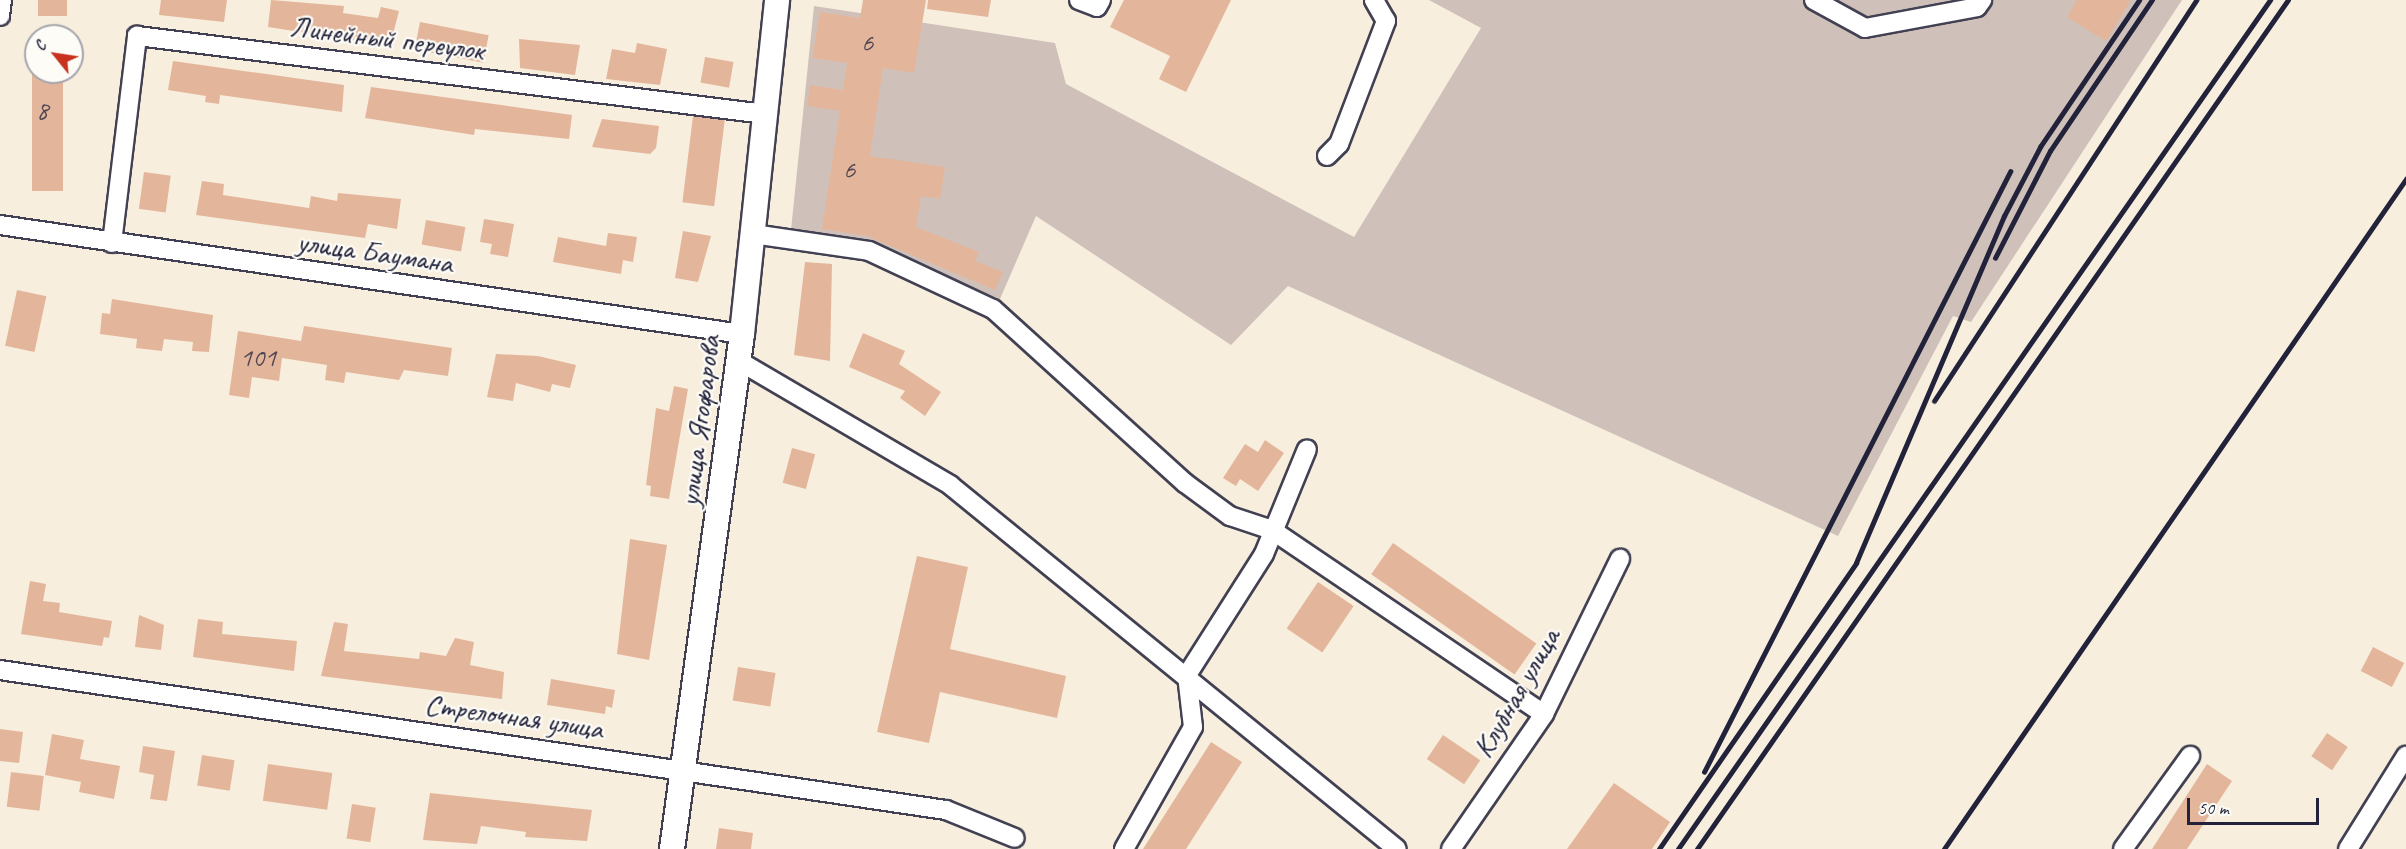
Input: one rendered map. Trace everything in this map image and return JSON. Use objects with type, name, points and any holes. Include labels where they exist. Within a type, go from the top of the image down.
[{"type":"main road","name":"улица Ягофарова","points":[[672,849],[686,769],[739,360],[777,0]]},
{"type":"street","points":[[0,16],[2,0]]},
{"type":"street","points":[[1078,0],[1097,7],[1101,0]]},
{"type":"street","points":[[1327,156],[1339,144],[1386,21],[1374,0]]},
{"type":"street","points":[[1814,0],[1865,28],[1977,7],[1982,0]]},
{"type":"street","name":"Линейный переулок","points":[[112,243],[137,36],[765,114]]},
{"type":"street","name":"улица Баумана","points":[[0,225],[742,334]]},
{"type":"street","points":[[753,234],[869,251],[993,309],[1185,483],[1230,516],[1272,530],[1544,714]]},
{"type":"street","points":[[739,360],[950,485],[1187,675],[1397,849]]},
{"type":"street","points":[[1124,849],[1193,727],[1187,675],[1264,554],[1307,449]]},
{"type":"street","name":"Клубная улица","points":[[1451,849],[1544,714],[1620,559]]},
{"type":"street","name":"Стрелочная улица","points":[[0,670],[686,769],[946,810],[1015,838]]},
{"type":"street","points":[[2123,849],[2190,756]]},
{"type":"street","points":[[2348,849],[2406,756]]},
{"type":"shaded area","points":[[1429,0],[2182,0],[1971,322],[1953,316],[1838,536],[1288,286],[1231,345],[1036,216],[1000,299],[878,249],[791,230],[814,6],[1055,43],[1066,84],[1354,237],[1481,28]]},
{"type":"building","points":[[38,0],[67,0],[67,16],[38,16]]},
{"type":"building","points":[[161,0],[227,0],[224,22],[159,15]]},
{"type":"building","points":[[271,0],[344,6],[343,13],[378,18],[381,7],[399,11],[390,46],[268,27]]},
{"type":"building","points":[[863,0],[926,0],[914,73],[883,68],[870,156],[945,167],[940,199],[921,196],[916,227],[979,252],[975,261],[1003,272],[995,290],[867,236],[822,229],[840,111],[807,106],[810,85],[843,90],[847,63],[812,58],[820,12],[860,18]]},
{"type":"building","points":[[928,0],[991,0],[988,17],[927,9]]},
{"type":"building","points":[[1124,0],[1231,0],[1186,92],[1159,79],[1170,56],[1110,27]]},
{"type":"building","points":[[2077,0],[2131,0],[2106,41],[2067,17]]},
{"type":"building","points":[[420,22],[489,35],[483,63],[415,49]]},
{"type":"building","points":[[519,39],[580,45],[575,75],[520,68]]},
{"type":"building","points":[[637,43],[667,49],[660,85],[606,79],[612,49],[635,53]]},
{"type":"building","points":[[705,57],[734,62],[729,88],[700,83]]},
{"type":"building","points":[[173,61],[344,85],[342,112],[220,95],[219,104],[205,102],[206,96],[168,90]]},
{"type":"building","points":[[32,84],[63,84],[63,191],[32,191]]},
{"type":"building","points":[[371,87],[572,115],[569,139],[475,129],[474,135],[365,118]]},
{"type":"building","points":[[693,116],[725,120],[714,206],[682,202]]},
{"type":"building","points":[[602,119],[659,126],[656,148],[650,154],[592,147]]},
{"type":"building","points":[[144,172],[171,176],[166,212],[139,209]]},
{"type":"building","points":[[202,181],[224,184],[223,195],[309,208],[311,196],[337,201],[338,193],[401,199],[397,229],[368,224],[365,238],[196,215]]},
{"type":"building","points":[[484,219],[514,224],[508,257],[490,254],[492,244],[480,242]]},
{"type":"building","points":[[426,220],[465,227],[461,252],[422,245]]},
{"type":"building","points":[[683,231],[711,236],[698,282],[675,278]]},
{"type":"building","points":[[608,233],[637,237],[633,262],[623,260],[621,274],[553,262],[558,237],[606,246]]},
{"type":"building","points":[[805,262],[832,264],[830,361],[794,355]]},
{"type":"building","points":[[17,290],[46,296],[34,352],[5,346]]},
{"type":"building","points":[[112,299],[213,315],[209,352],[192,351],[193,342],[164,339],[162,351],[136,348],[137,339],[100,334],[102,313],[110,314]]},
{"type":"building","points":[[304,326],[452,348],[448,376],[404,370],[399,380],[346,372],[344,383],[325,380],[327,365],[282,358],[279,381],[252,377],[249,398],[229,395],[238,331],[301,341]]},
{"type":"building","points":[[863,333],[905,351],[899,364],[941,392],[925,416],[900,398],[905,391],[849,367]]},
{"type":"building","points":[[496,354],[538,356],[576,365],[570,388],[552,384],[550,392],[516,383],[513,401],[487,397]]},
{"type":"building","points":[[674,386],[688,389],[669,499],[650,496],[651,486],[646,485],[656,408],[669,411]]},
{"type":"building","points":[[1265,440],[1284,453],[1258,491],[1240,479],[1236,486],[1223,478],[1245,444],[1258,452]]},
{"type":"building","points":[[792,448],[815,454],[806,489],[783,483]]},
{"type":"building","points":[[630,539],[667,545],[649,660],[617,654]]},
{"type":"building","points":[[1393,543],[1536,643],[1515,675],[1371,574]]},
{"type":"building","points":[[917,556],[968,567],[950,649],[1066,676],[1057,718],[940,692],[929,743],[877,732]]},
{"type":"building","points":[[30,581],[46,584],[43,601],[60,603],[59,612],[112,621],[109,638],[104,637],[102,646],[21,634]]},
{"type":"building","points":[[1318,582],[1354,606],[1322,652],[1287,628]]},
{"type":"building","points":[[139,615],[164,625],[161,650],[135,647]]},
{"type":"building","points":[[198,619],[223,622],[222,634],[297,641],[294,671],[193,657]]},
{"type":"building","points":[[334,622],[348,624],[344,651],[419,659],[420,652],[446,656],[455,638],[474,642],[470,665],[504,672],[502,699],[321,676]]},
{"type":"building","points":[[2373,647],[2404,663],[2392,687],[2361,671]]},
{"type":"building","points":[[738,667],[776,673],[770,707],[733,701]]},
{"type":"building","points":[[551,679],[615,690],[612,708],[606,706],[605,714],[547,705]]},
{"type":"building","points":[[0,729],[23,732],[19,763],[0,761]]},
{"type":"building","points":[[2327,733],[2348,747],[2332,770],[2311,756]]},
{"type":"building","points":[[52,734],[84,740],[80,759],[120,766],[114,799],[79,792],[81,782],[45,775]]},
{"type":"building","points":[[1443,735],[1480,760],[1464,784],[1427,759]]},
{"type":"building","points":[[1211,742],[1242,762],[1186,849],[1143,849]]},
{"type":"building","points":[[143,746],[175,751],[167,801],[150,799],[154,775],[139,772]]},
{"type":"building","points":[[202,755],[235,760],[230,791],[197,786]]},
{"type":"building","points":[[268,764],[332,773],[327,810],[263,801]]},
{"type":"building","points":[[2207,764],[2232,781],[2187,849],[2152,849]]},
{"type":"building","points":[[11,772],[44,776],[39,811],[7,807]]},
{"type":"building","points":[[1614,783],[1670,822],[1652,849],[1567,849]]},
{"type":"building","points":[[430,793],[592,810],[587,841],[525,837],[526,832],[481,826],[477,844],[423,840]]},
{"type":"building","points":[[352,804],[376,808],[370,842],[347,839]]},
{"type":"building","points":[[719,828],[753,833],[751,849],[716,849]]},
{"type":"railway","points":[[1659,849],[1856,563],[2004,216],[2040,147],[2139,0]]},
{"type":"railway","points":[[1995,258],[2050,151],[2152,0]]},
{"type":"railway","points":[[1934,401],[2196,0]]},
{"type":"railway","points":[[1678,849],[2270,0]]},
{"type":"railway","points":[[1697,849],[2288,0]]},
{"type":"railway","points":[[1704,772],[2010,172]]},
{"type":"railway","points":[[1944,849],[2406,179]]}]
